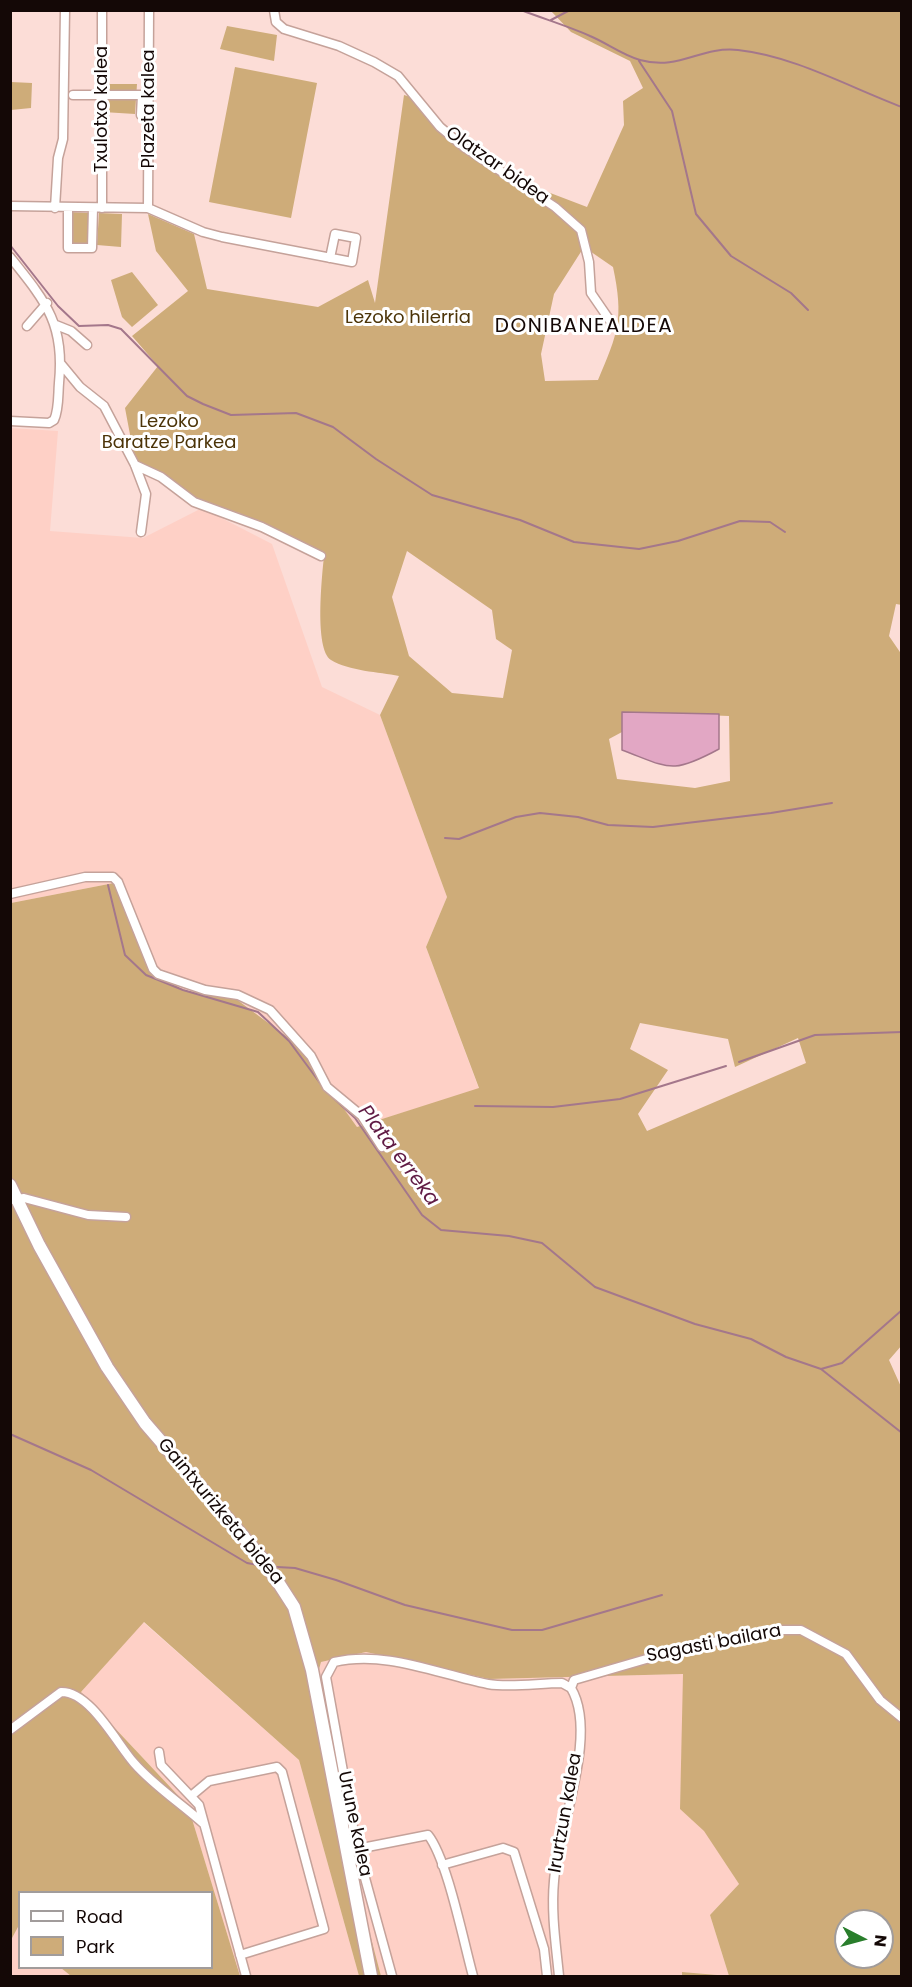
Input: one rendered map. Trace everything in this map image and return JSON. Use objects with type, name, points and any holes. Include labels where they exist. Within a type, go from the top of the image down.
[{"type":"main road","name":"Gaintxurizketa bidea","points":[[10,1185],[13,1200],[107,1367],[145,1423],[265,1562],[294,1607],[312,1670],[371,1977]]},
{"type":"street","points":[[55,208],[58,158],[63,139],[65,10]]},
{"type":"street","name":"Txulotxo kalea","points":[[102,10],[102,208]]},
{"type":"street","name":"Plazeta kalea","points":[[148,208],[149,10]]},
{"type":"street","name":"Olatzar bidea","points":[[274,10],[276,22],[284,29],[339,46],[398,76],[440,127],[464,147],[555,207],[581,230],[589,262],[591,293],[613,325]]},
{"type":"street","points":[[73,95],[142,95],[141,114],[149,114]]},
{"type":"street","points":[[10,206],[148,208],[203,232],[330,258]]},
{"type":"street","points":[[68,208],[68,248],[92,248],[93,208]]},
{"type":"street","points":[[10,257],[46,303],[56,325],[61,364],[56,418],[51,422],[43,423],[10,421]]},
{"type":"street","points":[[27,326],[46,303]]},
{"type":"street","points":[[56,325],[71,331],[87,345]]},
{"type":"street","points":[[61,364],[80,387],[104,406],[135,465],[146,494],[141,532]]},
{"type":"street","points":[[135,465],[161,477],[194,502],[262,527],[321,556]]},
{"type":"street","points":[[10,894],[85,877],[113,877],[124,894],[153,969],[158,974],[205,990],[238,995],[270,1010],[311,1056],[327,1088],[362,1116],[382,1147]]},
{"type":"street","points":[[13,1200],[33,1200],[97,1217],[126,1217]]},
{"type":"street","name":"Sagasti bailara","points":[[571,1688],[574,1680],[626,1663],[691,1646],[790,1629],[812,1634],[841,1649],[880,1700],[902,1718]]},
{"type":"street","name":"Urune kalea","points":[[392,1977],[357,1849],[326,1677],[328,1670],[334,1662],[365,1658],[385,1660],[491,1684],[562,1683],[571,1688]]},
{"type":"street","name":"Irurtzun kalea","points":[[559,1977],[553,1921],[554,1882],[557,1849],[570,1806],[580,1715],[571,1688]]},
{"type":"street","points":[[10,1730],[61,1692],[70,1692],[79,1698],[116,1737],[134,1763],[204,1824]]},
{"type":"street","points":[[159,1752],[161,1765],[199,1805],[246,1977]]},
{"type":"street","points":[[191,1796],[209,1781],[277,1767],[282,1772],[324,1929],[240,1955]]},
{"type":"street","points":[[357,1849],[428,1835],[435,1843],[442,1864],[473,1977]]},
{"type":"street","points":[[442,1864],[503,1848],[514,1852],[544,1949],[547,1977]]},
{"type":"shaded area","points":[[10,428],[58,431],[50,531],[143,538],[202,508],[272,544],[322,687],[380,715],[447,897],[426,947],[479,1089],[357,1127],[298,1045],[237,999],[183,990],[153,970],[119,882],[11,903]]},
{"type":"shaded area","points":[[622,712],[719,714],[719,749],[690,763],[670,766],[622,750]]},
{"type":"shaded area","points":[[143,1622],[299,1760],[359,1976],[240,1976],[188,1806],[81,1692]]},
{"type":"shaded area","points":[[366,1652],[489,1679],[684,1674],[680,1809],[704,1830],[739,1884],[710,1915],[729,1976],[682,1972],[682,1976],[381,1976],[351,1862],[317,1677],[321,1662]]},
{"type":"shaded area","points":[[18,1927],[18,1969],[62,1969],[71,1976],[11,1976],[11,1940]]},
{"type":"green space","points":[[551,11],[901,11],[902,605],[896,604],[889,636],[902,655],[902,1345],[889,1360],[902,1389],[901,1976],[729,1976],[710,1915],[739,1884],[704,1831],[680,1809],[683,1674],[489,1679],[366,1652],[321,1662],[317,1677],[351,1862],[381,1976],[359,1976],[299,1760],[144,1622],[81,1692],[188,1806],[240,1976],[71,1976],[62,1969],[213,1969],[213,1891],[18,1891],[18,1927],[11,1940],[11,903],[119,882],[153,970],[183,990],[236,999],[298,1045],[357,1127],[479,1088],[426,947],[447,897],[380,715],[399,676],[346,667],[331,660],[326,653],[322,642],[320,611],[324,556],[242,517],[240,513],[211,509],[135,461],[125,408],[158,366],[132,336],[188,291],[156,251],[148,214],[194,234],[207,289],[318,307],[368,280],[375,303],[404,95],[414,98],[441,125],[511,178],[587,207],[624,125],[623,101],[643,88],[630,61],[571,32]],"holes":[[[584,247],[613,267],[618,300],[617,325],[598,380],[545,381],[541,354],[554,294]],[[407,551],[492,610],[496,639],[512,650],[503,698],[452,693],[409,656],[392,597]],[[623,712],[729,716],[730,781],[695,788],[617,779],[609,739],[622,732]],[[640,1023],[728,1039],[735,1067],[798,1038],[806,1063],[647,1131],[638,1114],[668,1070],[630,1049]]]},
{"type":"green space","points":[[227,26],[277,35],[274,61],[220,49]]},
{"type":"green space","points":[[235,67],[317,83],[291,218],[209,202]]},
{"type":"green space","points":[[11,82],[32,83],[31,108],[11,110]]},
{"type":"green space","points":[[103,84],[137,84],[135,114],[103,112]]},
{"type":"green space","points":[[69,212],[90,213],[90,247],[69,246]]},
{"type":"green space","points":[[99,213],[122,214],[121,247],[97,245]]},
{"type":"green space","points":[[132,272],[158,305],[132,327],[122,317],[111,280]]},
{"type":"green space","points":[[682,1972],[729,1976],[682,1976]]},
{"type":"waterway","points":[[521,10],[582,32],[640,60],[667,63],[712,51],[725,50],[759,53],[801,65],[902,107]]},
{"type":"waterway","points":[[551,20],[570,10]]},
{"type":"waterway","points":[[639,61],[672,111],[696,214],[731,256],[791,293],[808,310]]},
{"type":"waterway","points":[[10,245],[58,306],[79,326],[108,325],[121,329],[187,396],[231,415],[296,413],[333,427],[376,459],[432,495],[520,520],[574,542],[639,549],[678,541],[740,521],[770,522],[785,532]]},
{"type":"waterway","points":[[445,838],[459,839],[516,817],[540,813],[578,817],[608,825],[653,827],[771,813],[832,803]]},
{"type":"waterway","name":"Plata erreka","points":[[108,885],[125,955],[146,975],[183,990],[258,1012],[289,1041],[323,1087]]},
{"type":"waterway","points":[[739,1062],[815,1035],[902,1032]]},
{"type":"waterway","points":[[475,1106],[553,1107],[620,1099],[726,1066]]},
{"type":"waterway","name":"Plata erreka","points":[[326,1091],[355,1118],[422,1215],[441,1230],[509,1236],[542,1243],[595,1287],[695,1324],[751,1339],[786,1357],[821,1369],[902,1433]]},
{"type":"waterway","points":[[821,1369],[842,1363],[902,1310]]},
{"type":"waterway","points":[[10,1434],[91,1470],[247,1563],[258,1565]]},
{"type":"waterway","points":[[277,1567],[295,1568],[405,1605],[512,1630],[542,1630],[662,1595]]},
{"type":"district","name":"DONIBANEALDEA","points":[[584,327]]},
{"type":"park label","name":"Lezoko hilerria","points":[[408,318]]},
{"type":"park label","name":"Lezoko Baratze Parkea","points":[[169,432]]}]
